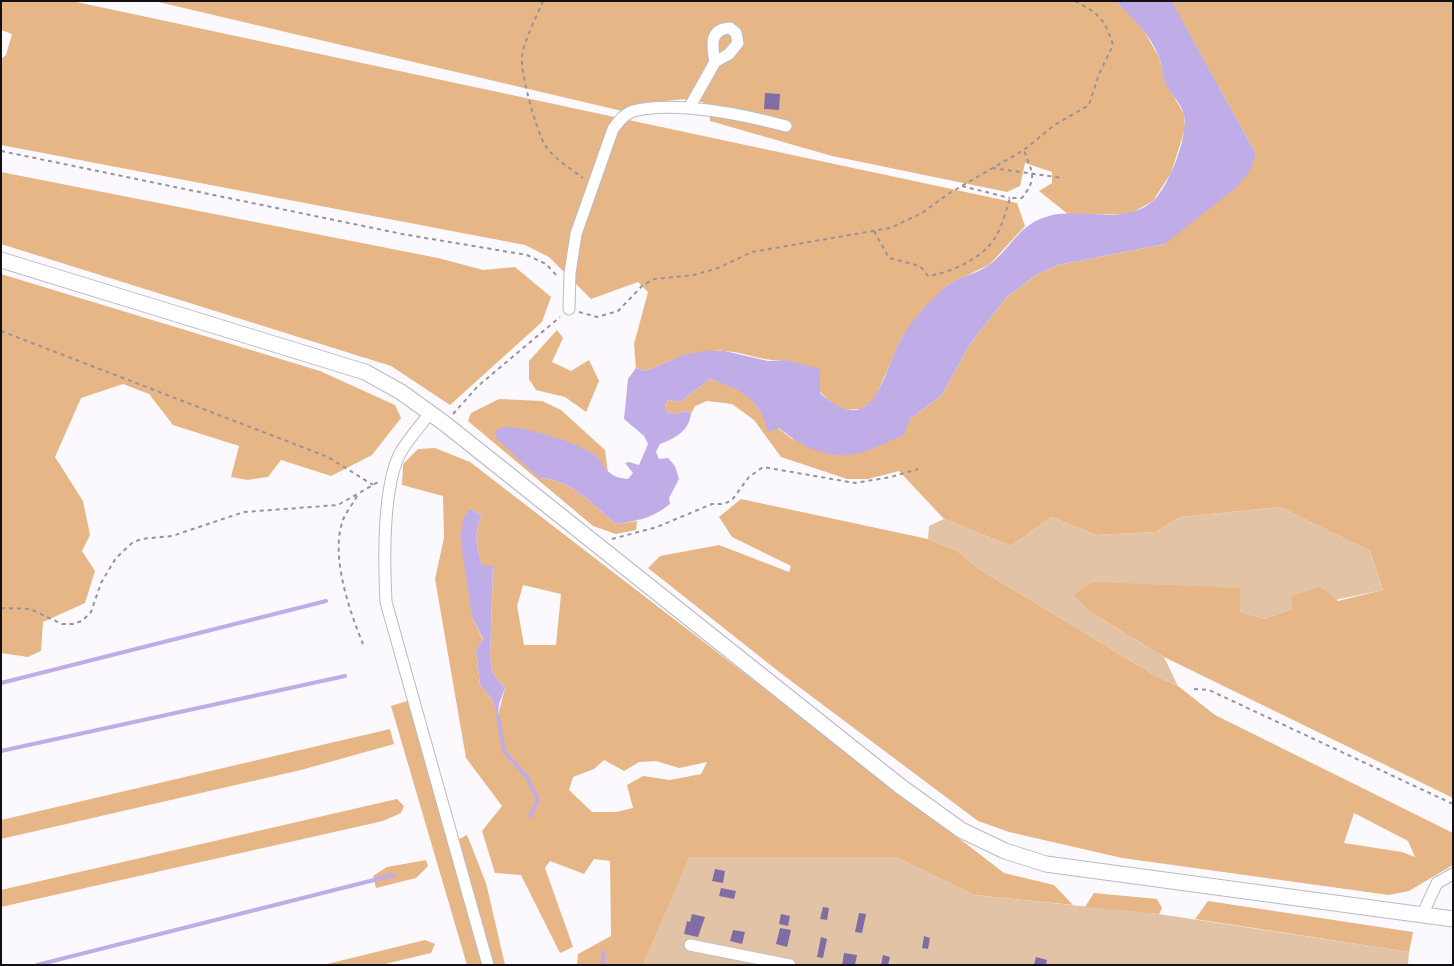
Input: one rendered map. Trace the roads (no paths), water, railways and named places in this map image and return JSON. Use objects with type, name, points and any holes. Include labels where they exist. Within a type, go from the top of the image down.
[{"type":"street","points":[[689,108],[715,62]]},
{"type":"street","points":[[569,309],[569,290],[576,234],[613,129],[620,119],[632,112],[689,108],[756,118],[786,126]]},
{"type":"street","points":[[1,260],[365,372],[402,392],[444,423],[900,786],[962,830],[987,843],[1046,864],[1422,913],[1453,919]]},
{"type":"street","points":[[430,413],[401,450],[392,472],[383,551],[386,602],[488,965]]},
{"type":"street","points":[[1422,913],[1437,883],[1453,874]]},
{"type":"street","points":[[690,945],[790,965]]},
{"type":"waterway","points":[[1,683],[326,601]]},
{"type":"waterway","points":[[1,751],[345,676]]},
{"type":"waterway","points":[[498,717],[504,751],[527,777],[538,800],[530,816]]},
{"type":"waterway","points":[[37,965],[394,875]]},
{"type":"waterway","points":[[603,953],[603,965]]}]
